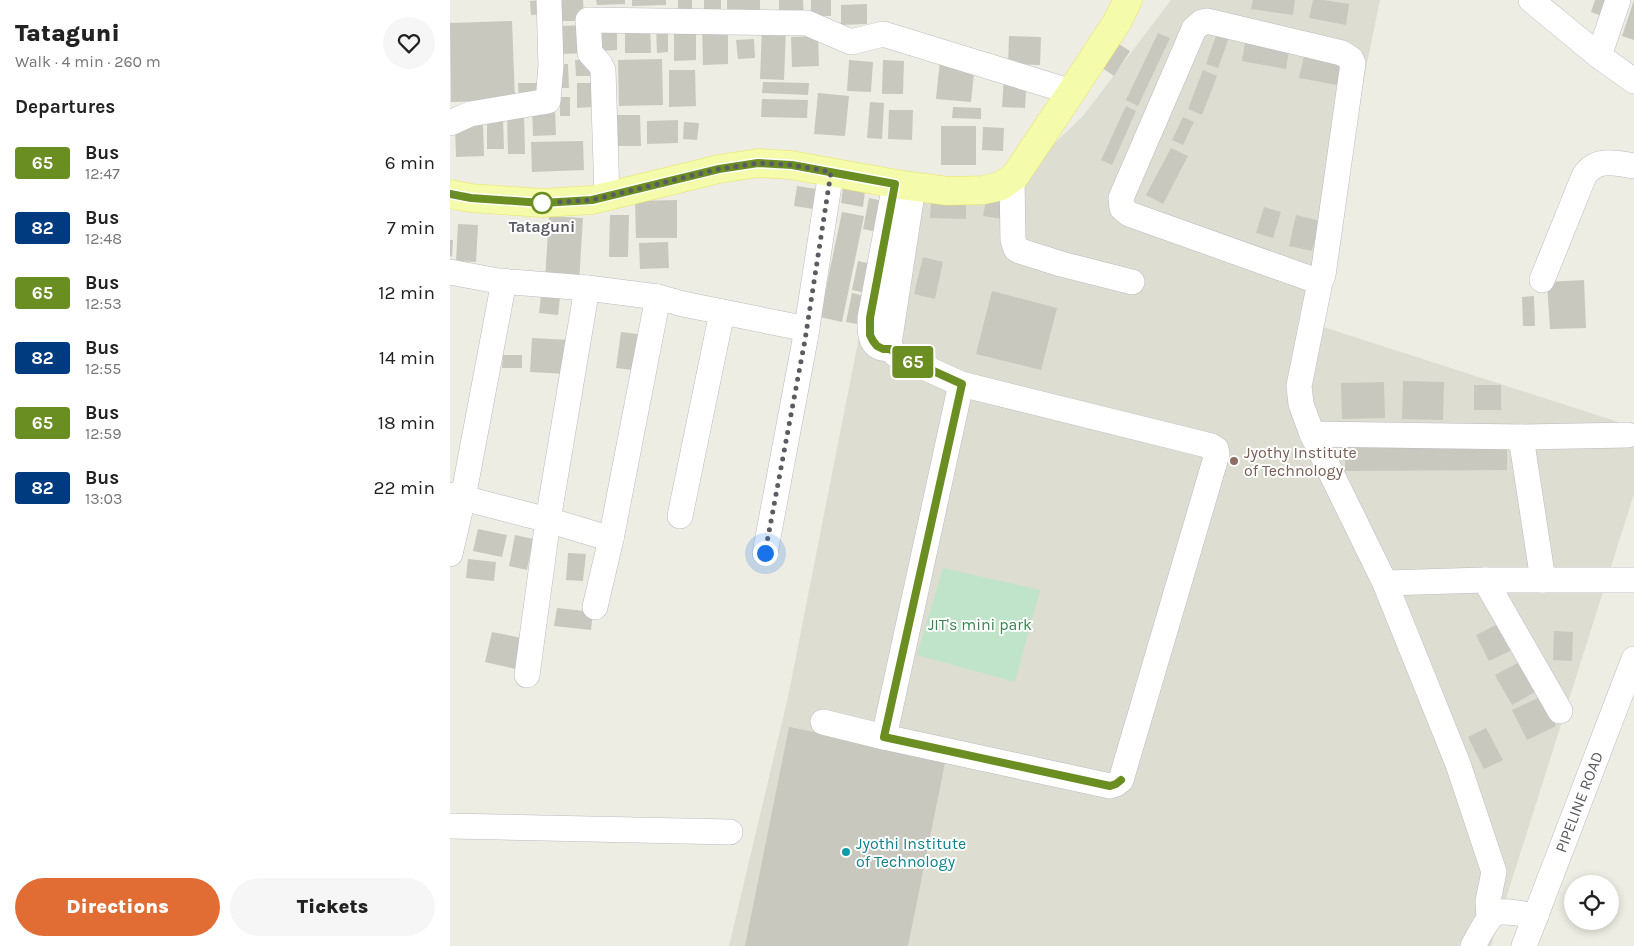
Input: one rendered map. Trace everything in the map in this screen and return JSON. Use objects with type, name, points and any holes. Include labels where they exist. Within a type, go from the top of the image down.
[{"type":"main road","points":[[450,194],[471,198],[542,203],[592,200],[719,169],[758,163],[792,165],[948,191],[984,190],[1001,186],[1015,176],[1072,92],[1128,0]]},
{"type":"street","points":[[450,123],[470,114],[548,101],[551,65],[549,0]]},
{"type":"street","points":[[1530,0],[1599,56],[1634,81]]},
{"type":"street","points":[[1599,56],[1618,0]]},
{"type":"street","points":[[607,197],[603,70],[590,53],[588,20],[807,22],[847,41],[856,42],[884,34],[1072,92]]},
{"type":"street","points":[[1320,282],[1129,214],[1122,208],[1121,198],[1194,29],[1202,22],[1208,21],[1342,53],[1351,59],[1352,68],[1323,275],[1299,386],[1301,404],[1312,434],[1385,583],[1458,764],[1494,872],[1488,902],[1489,918]]},
{"type":"street","points":[[1542,280],[1584,176],[1589,169],[1597,164],[1608,163],[1634,166]]},
{"type":"street","points":[[765,553],[807,329],[831,172]]},
{"type":"street","points":[[1012,178],[1013,240],[1016,249],[1061,264],[1132,282]]},
{"type":"street","points":[[823,722],[1110,786],[1116,784],[1121,780],[1217,454],[1216,449],[1211,446],[962,384],[896,354],[890,349],[904,185]]},
{"type":"street","points":[[450,272],[504,281],[588,288],[658,297],[683,304],[807,329]]},
{"type":"street","points":[[450,554],[456,497],[504,281]]},
{"type":"street","points":[[527,674],[548,520],[588,288]]},
{"type":"street","points":[[595,607],[611,539],[658,297]]},
{"type":"street","points":[[680,516],[722,312]]},
{"type":"street","points":[[884,737],[962,384]]},
{"type":"street","points":[[1312,434],[1521,437],[1628,435]]},
{"type":"street","points":[[1521,437],[1543,580]]},
{"type":"street","points":[[456,497],[548,520],[611,539]]},
{"type":"street","points":[[1385,583],[1485,580],[1634,580]]},
{"type":"street","points":[[1485,580],[1560,711]]},
{"type":"street","name":"PIPELINE ROAD","points":[[1524,946],[1634,659]]},
{"type":"street","points":[[450,826],[730,832]]},
{"type":"street","points":[[1474,946],[1489,918],[1495,913],[1500,911],[1536,916]]},
{"type":"shaded area","name":"Jyothy Institute of Technology","points":[[1171,0],[1380,0],[1314,324],[1634,427],[1634,494],[1491,946],[729,946],[788,697],[890,189],[1003,193],[1083,116]]},
{"type":"green space","name":"JIT's mini park","points":[[943,568],[1040,590],[1015,682],[917,655]]},
{"type":"building","points":[[542,0],[543,14],[531,15],[530,1]]},
{"type":"building","points":[[557,0],[583,0],[584,21],[557,21]]},
{"type":"building","points":[[596,0],[625,0],[625,4],[597,5]]},
{"type":"building","points":[[632,0],[666,0],[666,5],[632,6]]},
{"type":"building","points":[[678,0],[692,0],[692,15],[678,15]]},
{"type":"building","points":[[704,0],[721,0],[721,16],[704,17]]},
{"type":"building","points":[[727,0],[760,0],[760,14],[727,15]]},
{"type":"building","points":[[779,0],[803,0],[804,18],[779,18]]},
{"type":"building","points":[[811,0],[831,0],[831,16],[811,16]]},
{"type":"building","points":[[1253,0],[1295,0],[1293,15],[1251,9]]},
{"type":"building","points":[[1313,0],[1349,4],[1346,25],[1309,18]]},
{"type":"building","points":[[1595,0],[1610,0],[1605,17],[1591,12]]},
{"type":"building","points":[[1634,0],[1634,40],[1622,36]]},
{"type":"building","points":[[867,4],[867,24],[841,25],[841,5]]},
{"type":"building","points":[[512,21],[515,100],[451,102],[450,23]]},
{"type":"building","points":[[625,22],[650,22],[651,53],[625,53]]},
{"type":"building","points":[[601,24],[617,24],[617,50],[601,51]]},
{"type":"building","points":[[588,25],[588,53],[560,54],[560,26]]},
{"type":"building","points":[[656,25],[668,25],[668,52],[657,53]]},
{"type":"building","points":[[702,26],[728,26],[728,64],[703,65]]},
{"type":"building","points":[[762,27],[786,28],[784,80],[760,79]]},
{"type":"building","points":[[1218,30],[1230,35],[1218,68],[1206,64]]},
{"type":"building","points":[[696,32],[696,60],[674,61],[674,33]]},
{"type":"building","points":[[1158,33],[1170,38],[1138,106],[1126,100]]},
{"type":"building","points":[[818,36],[819,66],[792,67],[791,37]]},
{"type":"building","points":[[1009,36],[1041,37],[1040,65],[1008,64]]},
{"type":"building","points":[[754,39],[755,58],[738,59],[736,40]]},
{"type":"building","points":[[1114,41],[1130,51],[1114,76],[1098,65]]},
{"type":"building","points":[[1245,43],[1289,51],[1286,69],[1242,61]]},
{"type":"building","points":[[1304,56],[1342,64],[1337,85],[1299,78]]},
{"type":"building","points":[[591,59],[592,76],[576,76],[575,60]]},
{"type":"building","points":[[662,59],[663,105],[619,106],[618,60]]},
{"type":"building","points":[[849,60],[873,62],[871,92],[847,91]]},
{"type":"building","points":[[883,60],[904,61],[903,94],[882,94]]},
{"type":"building","points":[[940,60],[975,63],[971,102],[936,99]]},
{"type":"building","points":[[555,64],[568,64],[569,88],[555,88]]},
{"type":"building","points":[[669,70],[695,70],[696,106],[669,107]]},
{"type":"building","points":[[1203,70],[1217,76],[1202,115],[1188,109]]},
{"type":"building","points":[[1004,77],[1027,79],[1025,108],[1002,107]]},
{"type":"building","points":[[763,82],[809,83],[808,95],[762,93]]},
{"type":"building","points":[[518,83],[543,83],[544,98],[519,99]]},
{"type":"building","points":[[577,83],[592,83],[593,107],[577,108]]},
{"type":"building","points":[[818,93],[849,96],[845,136],[814,134]]},
{"type":"building","points":[[560,97],[570,97],[570,116],[560,116]]},
{"type":"building","points":[[762,99],[808,100],[807,118],[761,117]]},
{"type":"building","points":[[870,102],[884,103],[882,139],[867,138]]},
{"type":"building","points":[[1126,106],[1136,111],[1112,165],[1101,160]]},
{"type":"building","points":[[555,107],[556,135],[533,136],[532,108]]},
{"type":"building","points":[[953,107],[981,108],[981,119],[952,118]]},
{"type":"building","points":[[889,110],[913,110],[912,140],[888,139]]},
{"type":"building","points":[[507,114],[524,114],[525,154],[508,154]]},
{"type":"building","points":[[616,115],[640,115],[641,146],[617,146]]},
{"type":"building","points":[[1183,117],[1194,122],[1183,145],[1172,140]]},
{"type":"building","points":[[487,118],[503,118],[504,149],[487,149]]},
{"type":"building","points":[[678,120],[678,143],[647,144],[647,121]]},
{"type":"building","points":[[684,122],[699,123],[697,140],[683,139]]},
{"type":"building","points":[[483,123],[484,156],[456,157],[455,124]]},
{"type":"building","points":[[941,126],[976,126],[976,165],[941,165]]},
{"type":"building","points":[[983,127],[1004,128],[1003,151],[982,150]]},
{"type":"building","points":[[583,141],[584,170],[532,172],[531,142]]},
{"type":"building","points":[[1171,148],[1188,156],[1163,204],[1146,195]]},
{"type":"building","points":[[797,186],[823,190],[820,210],[794,206]]},
{"type":"building","points":[[843,188],[865,191],[863,207],[841,203]]},
{"type":"building","points":[[869,198],[888,202],[881,233],[863,229]]},
{"type":"building","points":[[677,200],[677,238],[636,238],[635,201]]},
{"type":"building","points":[[986,200],[1010,203],[1008,220],[983,216]]},
{"type":"building","points":[[931,203],[966,205],[966,219],[930,218]]},
{"type":"building","points":[[1264,207],[1281,212],[1273,238],[1256,233]]},
{"type":"building","points":[[842,212],[864,216],[842,322],[820,317]]},
{"type":"building","points":[[610,215],[629,215],[628,257],[609,257]]},
{"type":"building","points":[[1296,215],[1320,221],[1312,251],[1289,246]]},
{"type":"building","points":[[549,216],[583,218],[579,282],[545,280]]},
{"type":"building","points":[[458,224],[478,225],[476,262],[456,261]]},
{"type":"building","points":[[450,240],[453,240],[452,257],[450,256]]},
{"type":"building","points":[[668,242],[669,268],[640,269],[639,243]]},
{"type":"building","points":[[923,257],[943,262],[935,299],[914,294]]},
{"type":"building","points":[[858,261],[872,264],[867,293],[852,290]]},
{"type":"building","points":[[1584,280],[1586,328],[1550,329],[1547,282]]},
{"type":"building","points":[[542,287],[561,289],[558,315],[539,313]]},
{"type":"building","points":[[992,291],[1057,308],[1041,370],[976,354]]},
{"type":"building","points":[[852,293],[869,297],[863,325],[846,322]]},
{"type":"building","points":[[1534,296],[1535,326],[1523,326],[1522,297]]},
{"type":"building","points":[[621,332],[645,335],[641,371],[616,368]]},
{"type":"building","points":[[532,338],[570,340],[568,374],[530,372]]},
{"type":"building","points":[[503,355],[522,355],[522,368],[502,368]]},
{"type":"building","points":[[1403,381],[1444,382],[1443,420],[1402,419]]},
{"type":"building","points":[[1384,382],[1385,418],[1342,419],[1341,383]]},
{"type":"building","points":[[1474,385],[1501,385],[1501,410],[1474,410]]},
{"type":"building","points":[[1507,442],[1507,470],[1345,471],[1345,443]]},
{"type":"building","points":[[478,529],[507,535],[502,557],[473,551]]},
{"type":"building","points":[[515,535],[533,539],[527,570],[509,566]]},
{"type":"building","points":[[568,553],[586,554],[583,581],[566,580]]},
{"type":"building","points":[[468,559],[496,562],[494,581],[466,578]]},
{"type":"building","points":[[557,608],[593,612],[591,630],[554,626]]},
{"type":"building","points":[[1498,624],[1512,650],[1489,661],[1476,635]]},
{"type":"building","points":[[1554,631],[1573,632],[1572,661],[1553,660]]},
{"type":"building","points":[[492,632],[527,639],[520,670],[485,662]]},
{"type":"building","points":[[1523,660],[1539,690],[1512,705],[1495,675]]},
{"type":"building","points":[[1542,696],[1556,726],[1527,740],[1512,710]]},
{"type":"building","name":"Jyothi Institute of Technology","points":[[789,727],[946,758],[908,946],[745,946]]},
{"type":"building","points":[[1486,728],[1503,760],[1484,769],[1468,737]]},
{"type":"bus line","name":"65","points":[[450,194],[471,198],[542,203],[592,200],[719,169],[758,163],[792,165],[895,184],[870,318],[870,335],[877,346],[883,349],[890,349],[896,354],[962,384],[884,737],[1110,786],[1121,780]]},
{"type":"place","name":"Tataguni","points":[[542,203]]},
{"type":"place","name":"Jyothy Institute of Technology","points":[[1234,461]]},
{"type":"place","name":"Jyothi Institute of Technology","points":[[846,852]]},
{"type":"route","points":[[542,203],[592,200],[719,169],[758,163],[792,165],[831,172],[805,340],[765,553]]}]
